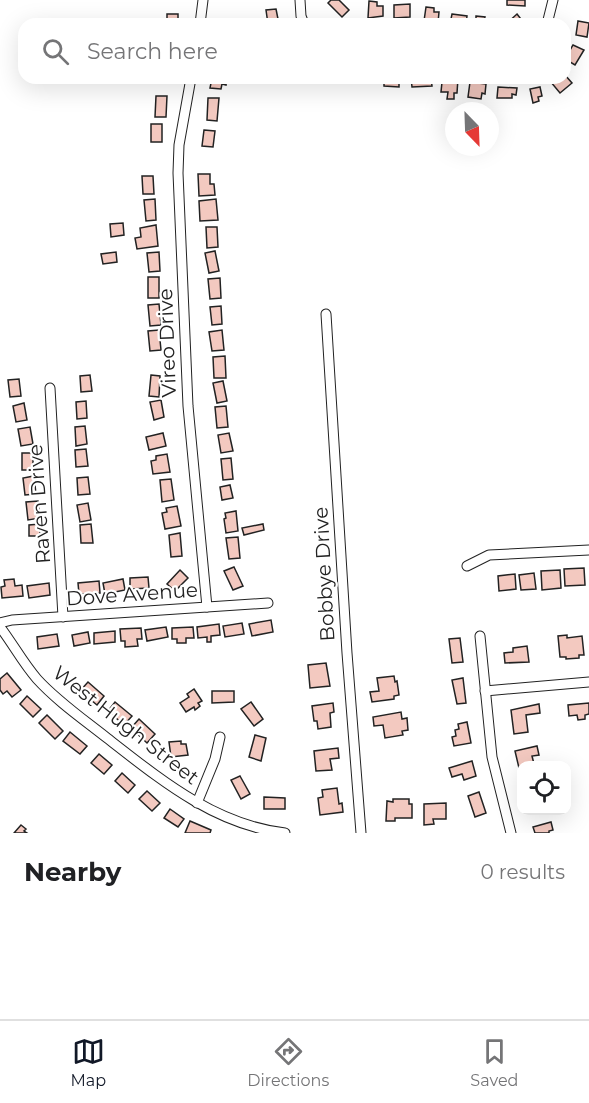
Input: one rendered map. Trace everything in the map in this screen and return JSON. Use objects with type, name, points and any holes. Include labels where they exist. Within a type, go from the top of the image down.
[{"type":"street","points":[[201,18],[203,0]]},
{"type":"street","points":[[300,0],[302,18]]},
{"type":"street","points":[[548,18],[553,0]]},
{"type":"street","name":"Vireo Drive","points":[[190,84],[179,145],[178,173],[187,395],[207,607]]},
{"type":"street","name":"Bobbye Drive","points":[[326,314],[347,653],[361,833]]},
{"type":"street","name":"Raven Drive","points":[[50,388],[63,617]]},
{"type":"street","points":[[468,566],[489,555],[589,550]]},
{"type":"street","name":"Dove Avenue","points":[[0,625],[12,620],[268,603]]},
{"type":"street","name":"West Hugh Street","points":[[0,625],[27,666],[54,695],[146,769],[197,803],[247,825],[285,833]]},
{"type":"street","points":[[480,636],[492,757],[508,832]]},
{"type":"street","points":[[485,691],[589,682]]},
{"type":"street","points":[[197,803],[215,759],[220,737]]},
{"type":"building","points":[[331,0],[339,0],[349,10],[342,17],[328,3]]},
{"type":"building","points":[[507,0],[525,0],[525,6],[507,5]]},
{"type":"building","points":[[369,1],[377,2],[377,6],[383,6],[383,16],[368,18]]},
{"type":"building","points":[[410,4],[410,17],[394,18],[394,5]]},
{"type":"building","points":[[426,7],[434,8],[434,12],[439,12],[438,18],[424,18]]},
{"type":"building","points":[[276,9],[278,18],[267,18],[266,10]]},
{"type":"building","points":[[167,14],[178,14],[178,18],[167,18]]},
{"type":"building","points":[[452,14],[467,16],[467,18],[451,18]]},
{"type":"building","points":[[578,21],[589,23],[587,37],[576,35]]},
{"type":"building","points":[[573,45],[584,50],[575,65],[571,63]]},
{"type":"building","points":[[211,84],[222,84],[221,89],[210,88]]},
{"type":"building","points":[[384,84],[399,84],[399,87],[384,86]]},
{"type":"building","points":[[412,84],[432,84],[432,86],[412,87]]},
{"type":"building","points":[[442,84],[458,84],[454,99],[447,99],[448,92],[441,92]]},
{"type":"building","points":[[470,84],[486,84],[485,94],[482,93],[481,99],[468,97]]},
{"type":"building","points":[[552,84],[571,84],[560,93]]},
{"type":"building","points":[[498,87],[517,88],[516,95],[512,94],[512,98],[497,98]]},
{"type":"building","points":[[540,87],[542,96],[538,97],[539,101],[533,103],[530,89]]},
{"type":"building","points":[[156,96],[167,96],[166,117],[155,117]]},
{"type":"building","points":[[208,98],[219,98],[217,121],[207,120]]},
{"type":"building","points":[[151,124],[162,124],[162,142],[151,142]]},
{"type":"building","points":[[204,130],[215,131],[213,147],[202,146]]},
{"type":"building","points":[[198,174],[210,174],[210,184],[214,184],[215,195],[199,196]]},
{"type":"building","points":[[142,176],[153,176],[154,194],[143,194]]},
{"type":"building","points":[[155,199],[156,220],[146,221],[144,200]]},
{"type":"building","points":[[216,199],[218,220],[200,221],[199,201]]},
{"type":"building","points":[[123,223],[124,235],[111,237],[110,224]]},
{"type":"building","points":[[156,225],[158,246],[137,249],[135,238],[141,237],[140,228]]},
{"type":"building","points":[[206,227],[217,227],[218,247],[207,248]]},
{"type":"building","points":[[215,251],[219,271],[209,273],[205,253]]},
{"type":"building","points":[[116,252],[117,262],[103,264],[101,254]]},
{"type":"building","points":[[159,252],[160,271],[149,272],[147,253]]},
{"type":"building","points":[[148,277],[159,277],[159,298],[148,298]]},
{"type":"building","points":[[220,278],[221,298],[210,299],[208,279]]},
{"type":"building","points":[[159,304],[161,325],[150,326],[148,305]]},
{"type":"building","points":[[221,306],[222,324],[212,325],[210,307]]},
{"type":"building","points":[[159,330],[161,350],[150,351],[148,331]]},
{"type":"building","points":[[222,330],[224,350],[212,351],[209,332]]},
{"type":"building","points":[[225,356],[226,378],[214,378],[213,357]]},
{"type":"building","points":[[90,375],[92,391],[81,392],[80,376]]},
{"type":"building","points":[[151,375],[160,376],[159,397],[149,396]]},
{"type":"building","points":[[19,379],[21,396],[10,397],[8,380]]},
{"type":"building","points":[[223,381],[227,401],[217,403],[213,383]]},
{"type":"building","points":[[161,400],[164,417],[154,420],[150,402]]},
{"type":"building","points":[[86,401],[87,418],[77,419],[76,402]]},
{"type":"building","points":[[24,403],[27,420],[16,422],[13,406]]},
{"type":"building","points":[[226,406],[228,427],[217,428],[215,407]]},
{"type":"building","points":[[85,426],[87,444],[76,446],[75,427]]},
{"type":"building","points":[[30,427],[33,444],[21,446],[18,429]]},
{"type":"building","points":[[163,433],[166,446],[149,450],[146,437]]},
{"type":"building","points":[[229,433],[233,451],[221,453],[218,435]]},
{"type":"building","points":[[86,449],[88,466],[76,467],[75,450]]},
{"type":"building","points":[[22,453],[33,453],[33,470],[22,470]]},
{"type":"building","points":[[167,454],[170,472],[153,474],[151,461],[156,460],[156,456]]},
{"type":"building","points":[[231,458],[233,479],[223,480],[221,459]]},
{"type":"building","points":[[34,476],[36,494],[25,495],[23,478]]},
{"type":"building","points":[[88,477],[90,494],[78,495],[77,478]]},
{"type":"building","points":[[171,479],[174,500],[162,502],[160,480]]},
{"type":"building","points":[[230,485],[233,498],[222,500],[220,487]]},
{"type":"building","points":[[38,501],[40,518],[28,520],[26,502]]},
{"type":"building","points":[[88,503],[91,520],[80,522],[77,505]]},
{"type":"building","points":[[177,506],[181,526],[165,529],[162,513],[167,512],[166,508]]},
{"type":"building","points":[[236,511],[238,531],[226,533],[225,513]]},
{"type":"building","points":[[40,524],[40,536],[29,536],[29,525]]},
{"type":"building","points":[[91,524],[93,543],[81,543],[80,525]]},
{"type":"building","points":[[263,524],[264,530],[244,535],[242,528]]},
{"type":"building","points":[[180,533],[182,556],[171,557],[169,535]]},
{"type":"building","points":[[238,537],[240,558],[229,559],[226,538]]},
{"type":"building","points":[[234,567],[243,586],[233,590],[224,571]]},
{"type":"building","points":[[584,568],[585,585],[565,586],[564,569]]},
{"type":"building","points":[[180,570],[188,578],[175,591],[167,584]]},
{"type":"building","points":[[560,570],[561,588],[542,590],[541,571]]},
{"type":"building","points":[[534,573],[536,589],[521,590],[519,575]]},
{"type":"building","points":[[515,574],[516,589],[499,591],[498,576]]},
{"type":"building","points":[[148,577],[149,588],[130,589],[130,578]]},
{"type":"building","points":[[14,579],[15,586],[22,585],[23,596],[2,598],[1,587],[5,586],[4,580]]},
{"type":"building","points":[[123,579],[125,590],[105,594],[103,583]]},
{"type":"building","points":[[99,581],[100,593],[79,594],[78,583]]},
{"type":"building","points":[[49,583],[50,595],[29,598],[27,586]]},
{"type":"building","points":[[271,620],[273,632],[252,636],[249,624]]},
{"type":"building","points":[[242,623],[244,634],[225,637],[223,626]]},
{"type":"building","points":[[219,624],[220,635],[211,636],[211,642],[207,642],[207,637],[198,638],[197,627]]},
{"type":"building","points":[[166,627],[168,637],[147,641],[145,630]]},
{"type":"building","points":[[193,627],[194,638],[186,638],[186,643],[177,643],[177,639],[172,639],[172,628]]},
{"type":"building","points":[[141,628],[142,639],[137,639],[138,646],[125,647],[125,641],[121,641],[120,629]]},
{"type":"building","points":[[115,631],[115,642],[94,644],[94,633]]},
{"type":"building","points":[[88,632],[90,643],[74,646],[72,635]]},
{"type":"building","points":[[57,634],[59,646],[38,649],[37,637]]},
{"type":"building","points":[[567,635],[567,638],[582,636],[584,655],[579,655],[579,658],[560,657],[558,636]]},
{"type":"building","points":[[460,638],[463,662],[452,663],[449,639]]},
{"type":"building","points":[[527,646],[529,662],[505,663],[504,653],[513,652],[513,648]]},
{"type":"building","points":[[326,663],[330,686],[310,688],[308,665]]},
{"type":"building","points":[[7,673],[21,690],[12,697],[7,691],[3,694],[0,690],[0,679]]},
{"type":"building","points":[[394,676],[399,695],[394,696],[394,699],[372,702],[370,692],[379,691],[377,678]]},
{"type":"building","points":[[463,678],[466,703],[457,704],[452,680]]},
{"type":"building","points":[[88,682],[104,696],[97,705],[80,691]]},
{"type":"building","points":[[194,689],[202,701],[198,703],[200,706],[195,710],[194,707],[186,712],[180,703],[189,697],[187,694]]},
{"type":"building","points":[[212,691],[234,691],[234,702],[212,703]]},
{"type":"building","points":[[27,696],[41,709],[33,717],[20,704]]},
{"type":"building","points":[[115,702],[132,716],[124,725],[108,711]]},
{"type":"building","points":[[251,702],[263,719],[254,726],[241,709]]},
{"type":"building","points":[[333,703],[334,712],[330,713],[331,727],[318,729],[317,721],[314,721],[312,706]]},
{"type":"building","points":[[589,703],[589,714],[585,715],[585,719],[578,720],[577,715],[569,716],[568,705]]},
{"type":"building","points":[[539,704],[540,713],[526,715],[528,732],[514,734],[511,710]]},
{"type":"building","points":[[401,712],[402,719],[407,718],[408,730],[402,731],[403,735],[385,738],[383,725],[374,726],[373,717]]},
{"type":"building","points":[[47,715],[63,731],[55,739],[39,723]]},
{"type":"building","points":[[139,719],[155,734],[147,743],[131,728]]},
{"type":"building","points":[[467,722],[471,743],[454,746],[452,737],[456,736],[455,730],[459,729],[458,724]]},
{"type":"building","points":[[70,732],[87,746],[80,754],[63,741]]},
{"type":"building","points":[[255,735],[266,738],[261,761],[249,757]]},
{"type":"building","points":[[181,741],[181,744],[186,744],[188,755],[171,757],[169,742]]},
{"type":"building","points":[[537,746],[539,755],[532,756],[533,761],[517,761],[515,751]]},
{"type":"building","points":[[338,748],[339,758],[330,759],[332,770],[316,771],[314,751]]},
{"type":"building","points":[[99,754],[112,765],[104,774],[91,763]]},
{"type":"building","points":[[472,761],[476,776],[464,780],[462,774],[452,777],[449,768]]},
{"type":"building","points":[[122,773],[135,785],[128,793],[115,781]]},
{"type":"building","points":[[240,776],[250,794],[241,799],[231,780]]},
{"type":"building","points":[[337,788],[339,804],[342,803],[343,812],[320,815],[318,798],[323,797],[322,790]]},
{"type":"building","points":[[147,791],[160,803],[152,811],[139,799]]},
{"type":"building","points":[[479,792],[486,813],[475,817],[468,796]]},
{"type":"building","points":[[264,797],[285,798],[285,809],[264,809]]},
{"type":"building","points":[[393,799],[409,799],[409,804],[412,804],[412,818],[395,818],[395,821],[386,821],[387,801],[393,802]]},
{"type":"building","points":[[446,803],[446,819],[433,819],[434,824],[424,825],[424,804]]},
{"type":"building","points":[[170,809],[184,819],[178,827],[164,818]]},
{"type":"building","points":[[190,821],[211,830],[210,833],[185,833]]},
{"type":"building","points":[[551,822],[553,830],[549,833],[535,833],[533,827]]},
{"type":"building","points":[[21,825],[27,833],[14,833]]}]
